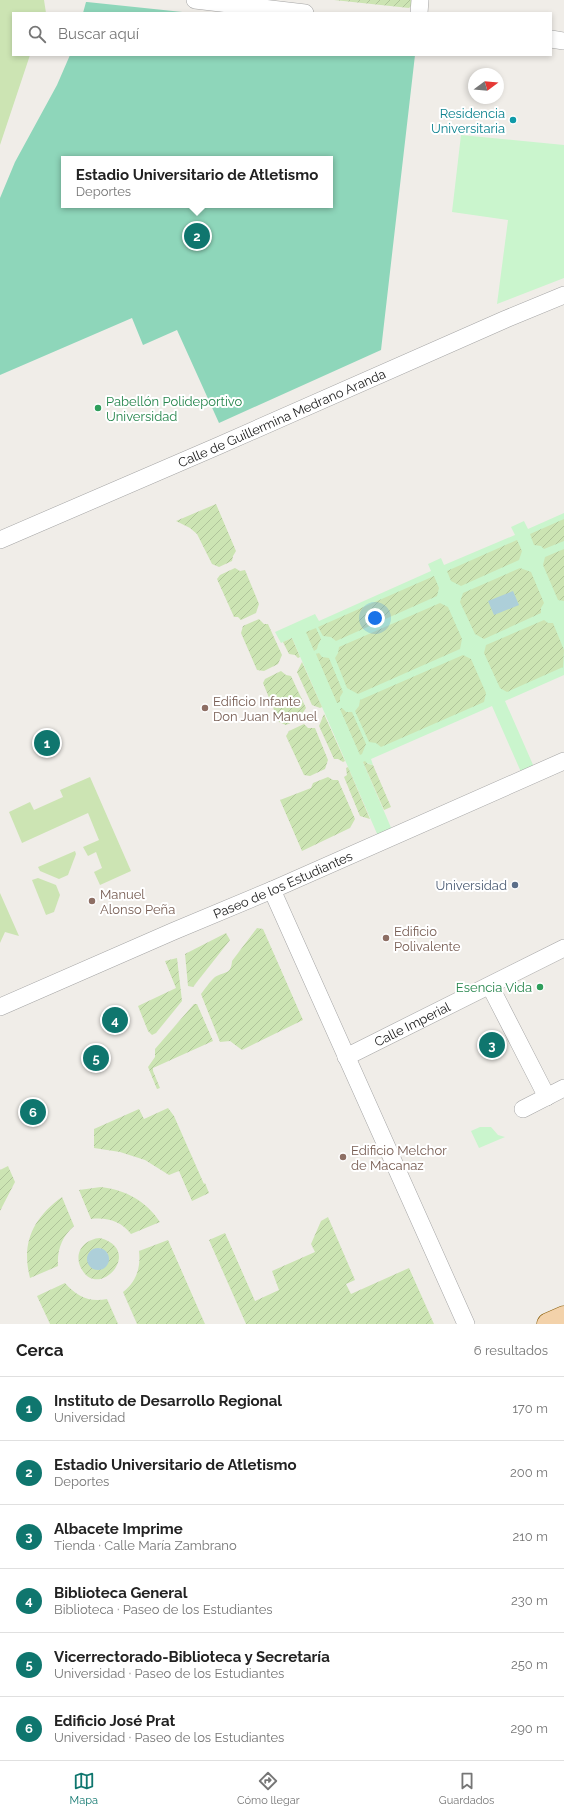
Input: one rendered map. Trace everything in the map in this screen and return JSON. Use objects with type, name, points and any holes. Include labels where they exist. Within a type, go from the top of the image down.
[{"type":"main road","points":[[548,1324],[564,1317]]},
{"type":"street","points":[[195,0],[273,5],[301,12]]},
{"type":"street","points":[[419,12],[420,0]]},
{"type":"street","points":[[552,39],[564,40]]},
{"type":"street","name":"Calle de Guillermina Medrano Aranda","points":[[0,540],[564,295]]},
{"type":"street","name":"Paseo de los Estudiantes","points":[[0,1007],[272,890],[564,761]]},
{"type":"street","points":[[272,890],[466,1324]]},
{"type":"street","name":"Calle Imperial","points":[[346,1057],[564,948]]},
{"type":"street","points":[[490,986],[547,1097]]},
{"type":"street","points":[[523,1109],[564,1088]]},
{"type":"green space","points":[[0,0],[44,0],[46,12],[12,12],[12,56],[30,56],[0,145]]},
{"type":"green space","points":[[334,0],[412,0],[412,5],[409,8]]},
{"type":"green space","points":[[87,2],[182,12],[83,12]]},
{"type":"green space","points":[[70,56],[415,56],[381,350],[219,423],[177,330],[143,345],[132,318],[0,375],[0,198],[15,162],[57,85]]},
{"type":"green space","points":[[461,135],[564,145],[564,278],[497,304],[508,220],[452,212]]},
{"type":"green space","points":[[216,504],[236,551],[232,561],[219,567],[212,564],[197,534],[190,528],[176,521]]},
{"type":"green space","points":[[564,513],[564,675],[505,701],[534,767],[521,772],[492,706],[371,759],[373,765],[363,762],[392,830],[378,836],[292,638],[281,643],[275,632],[315,614],[319,621],[431,571],[428,564],[441,558],[444,565],[515,535],[511,527],[524,521],[528,529]]},
{"type":"green space","points":[[564,519],[564,541],[544,549],[541,546],[534,545],[530,534]]},
{"type":"green space","points":[[517,540],[522,551],[519,560],[461,586],[451,581],[447,571]]},
{"type":"green space","points":[[564,549],[564,601],[558,600],[543,565],[545,557]]},
{"type":"green space","points":[[235,568],[240,571],[245,570],[259,604],[256,613],[241,620],[238,617],[234,617],[217,579],[220,575]]},
{"type":"green space","points":[[520,568],[531,572],[544,603],[541,608],[541,613],[484,639],[475,634],[460,602],[463,593]]},
{"type":"green space","points":[[434,576],[439,588],[437,596],[336,641],[331,637],[323,636],[318,627]]},
{"type":"green space","points":[[440,603],[448,607],[462,639],[460,649],[358,694],[347,688],[335,658],[339,647]]},
{"type":"green space","points":[[259,619],[264,624],[268,624],[282,655],[278,664],[264,671],[257,670],[241,633],[243,626]]},
{"type":"green space","points":[[544,620],[548,623],[553,623],[564,650],[563,667],[507,692],[500,688],[484,653],[486,645]]},
{"type":"green space","points":[[316,628],[321,639],[317,649],[314,651],[306,632]]},
{"type":"green space","points":[[292,638],[300,657],[298,658],[295,655],[289,654],[283,642]]},
{"type":"green space","points":[[319,653],[322,657],[329,658],[343,692],[340,697],[340,702],[337,703],[316,654]]},
{"type":"green space","points":[[463,655],[471,659],[486,693],[484,702],[381,747],[376,743],[369,742],[355,711],[359,706],[360,700]]},
{"type":"green space","points":[[302,662],[322,707],[320,708],[312,705],[297,672]]},
{"type":"green space","points":[[281,671],[286,675],[291,676],[306,708],[302,714],[302,718],[286,725],[279,722],[263,683],[265,679]]},
{"type":"green space","points":[[342,708],[346,712],[352,712],[366,744],[362,754],[360,755],[340,709]]},
{"type":"green space","points":[[324,714],[345,761],[343,762],[338,759],[334,759],[319,726]]},
{"type":"green space","points":[[304,724],[308,728],[315,728],[328,760],[325,769],[310,776],[304,775],[286,736],[289,731]]},
{"type":"green space","points":[[365,761],[368,764],[373,765],[391,807],[384,810],[363,762]]},
{"type":"green space","points":[[348,767],[370,819],[360,816],[344,777],[347,775],[346,768]]},
{"type":"green space","points":[[90,777],[131,871],[100,885],[94,872],[102,868],[96,852],[88,856],[83,847],[99,840],[88,813],[22,843],[9,812],[30,802],[34,810],[63,797],[60,790]]},
{"type":"green space","points":[[328,777],[333,780],[338,780],[355,819],[350,828],[302,851],[280,800],[311,788],[313,783]]},
{"type":"green space","points":[[75,851],[76,854],[68,875],[59,879],[40,871],[38,867]]},
{"type":"green space","points":[[38,878],[56,885],[60,895],[54,912],[46,915],[32,880]]},
{"type":"green space","points":[[0,893],[19,936],[5,932],[0,943]]},
{"type":"green space","points":[[257,928],[263,929],[303,1020],[242,1050],[230,1041],[220,1042],[201,994],[215,977],[229,971],[232,961]]},
{"type":"green space","points":[[226,933],[230,940],[193,987],[188,986],[185,954]]},
{"type":"green space","points":[[177,958],[182,1001],[156,1033],[152,1035],[148,1031],[138,1006],[176,988],[165,961]]},
{"type":"green space","points":[[194,1004],[197,1004],[213,1041],[153,1068],[160,1088],[157,1089],[148,1067],[155,1057],[155,1049]]},
{"type":"green space","points":[[168,1108],[174,1116],[209,1193],[192,1201],[179,1171],[169,1175],[145,1160],[120,1152],[94,1148],[94,1129],[139,1109],[144,1119]]},
{"type":"green space","points":[[480,1127],[491,1127],[498,1135],[505,1137],[479,1148],[471,1131]]},
{"type":"green space","points":[[8,1166],[15,1182],[0,1211],[0,1170]]},
{"type":"green space","points":[[101,1187],[119,1191],[142,1202],[160,1222],[131,1234],[123,1226],[108,1219],[91,1219],[79,1190]]},
{"type":"green space","points":[[62,1197],[74,1226],[66,1234],[59,1249],[58,1266],[30,1278],[27,1254],[32,1232],[44,1214]]},
{"type":"green space","points":[[328,1217],[355,1280],[346,1284],[351,1294],[409,1268],[434,1324],[246,1324],[209,1240],[225,1233],[255,1301],[279,1290],[272,1271],[315,1252],[311,1244],[321,1221]]},
{"type":"green space","points":[[100,1238],[113,1244],[118,1253],[118,1262],[114,1270],[106,1277],[97,1279],[89,1277],[81,1268],[78,1257],[82,1247],[95,1239]],"holes":[[[100,1248],[107,1253],[108,1261],[102,1269],[90,1266],[88,1258],[92,1250]]]},
{"type":"green space","points":[[168,1240],[205,1324],[137,1324],[123,1292],[128,1288],[137,1274],[139,1251]]},
{"type":"green space","points":[[65,1283],[74,1292],[89,1299],[107,1299],[118,1324],[50,1324],[37,1296]]},
{"type":"water","points":[[513,591],[519,605],[494,615],[488,601]]},
{"type":"water","points":[[98,1248],[106,1251],[109,1259],[106,1267],[98,1270],[90,1267],[87,1259],[90,1251]]},
{"type":"place","name":"Residencia Universitaria","points":[[513,120]]},
{"type":"place","name":"Estadio Universitario de Atletismo","points":[[197,236]]},
{"type":"place","name":"Pabellón Polideportivo Universidad","points":[[98,408]]},
{"type":"place","name":"Edificio Infante Don Juan Manuel","points":[[205,708]]},
{"type":"place","name":"Instituto de Desarrollo Regional","points":[[47,743]]},
{"type":"place","name":"Universidad","points":[[515,885]]},
{"type":"place","name":"Manuel Alonso Peña","points":[[92,901]]},
{"type":"place","name":"Edificio Polivalente","points":[[386,938]]},
{"type":"place","name":"Esencia Vida","points":[[540,987]]},
{"type":"place","name":"Biblioteca General","points":[[115,1020]]},
{"type":"place","name":"Albacete Imprime","points":[[492,1045]]},
{"type":"place","name":"Vicerrectorado-Biblioteca y Secretaría","points":[[96,1058]]},
{"type":"place","name":"Edificio José Prat","points":[[33,1112]]},
{"type":"place","name":"Edificio Melchor de Macanaz","points":[[343,1157]]}]
